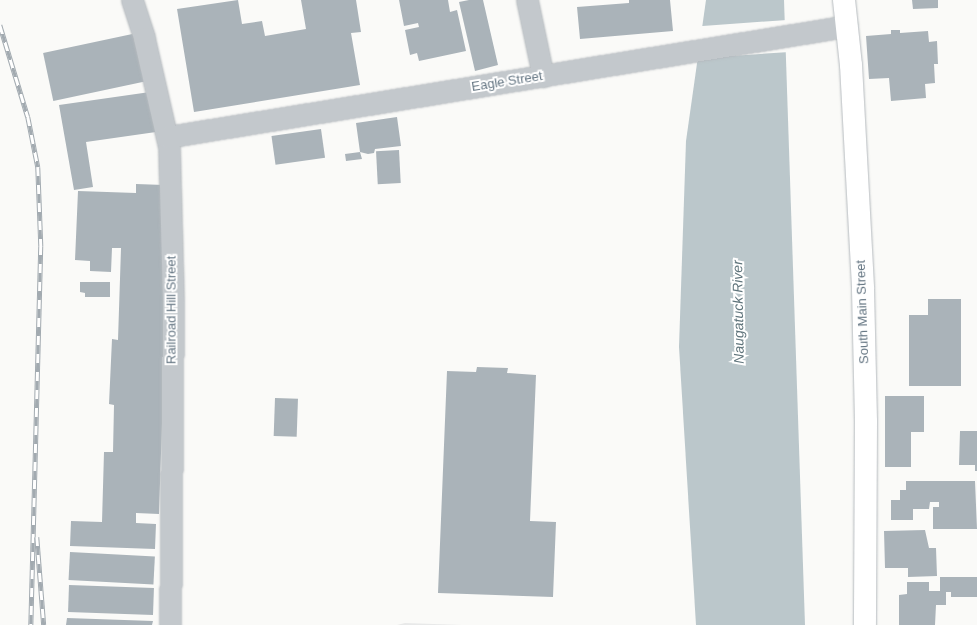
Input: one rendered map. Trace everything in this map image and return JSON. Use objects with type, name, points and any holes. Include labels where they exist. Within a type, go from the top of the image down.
[{"type":"main road","name":"South Main Street","points":[[844,0],[847,26],[863,289],[866,422],[865,625]]},
{"type":"street","name":"Railroad Hill Street","points":[[132,0],[144,38],[167,137],[173,302],[170,625]]},
{"type":"street","points":[[527,0],[543,76]]},
{"type":"street","name":"Eagle Street","points":[[167,137],[847,26]]},
{"type":"shaded area","points":[[405,623],[462,625],[397,625]]},
{"type":"water","name":"Naugatuck River","points":[[706,0],[784,0],[805,625],[696,625],[679,347],[686,141]]},
{"type":"pier","points":[[787,20],[789,52],[701,58],[699,26]]},
{"type":"building","points":[[238,0],[242,24],[262,21],[265,36],[306,29],[301,0],[356,0],[361,32],[351,33],[360,85],[194,112],[177,9]]},
{"type":"building","points":[[399,0],[448,0],[450,12],[457,10],[466,51],[419,61],[417,53],[410,55],[405,30],[419,27],[418,23],[404,26]]},
{"type":"building","points":[[483,0],[498,65],[475,71],[459,2]]},
{"type":"building","points":[[629,0],[670,0],[673,31],[580,39],[577,7],[629,3]]},
{"type":"building","points":[[912,0],[938,0],[938,8],[913,9]]},
{"type":"building","points":[[891,30],[900,30],[900,33],[928,31],[929,42],[937,41],[938,64],[934,64],[935,83],[925,84],[926,98],[891,101],[889,78],[869,79],[866,36],[891,34]]},
{"type":"building","points":[[137,33],[147,81],[53,101],[43,53]]},
{"type":"building","points":[[150,92],[156,132],[86,142],[93,187],[74,190],[59,105]]},
{"type":"building","points":[[397,117],[401,146],[375,149],[374,153],[368,154],[360,152],[356,123]]},
{"type":"building","points":[[321,129],[325,158],[276,165],[271,136]]},
{"type":"building","points":[[399,150],[401,183],[378,184],[376,151]]},
{"type":"building","points":[[360,152],[362,159],[346,161],[345,154]]},
{"type":"building","points":[[136,184],[164,185],[168,242],[159,514],[136,513],[136,523],[156,524],[155,549],[70,546],[71,521],[102,522],[104,452],[113,452],[114,405],[109,404],[112,339],[118,340],[121,248],[112,248],[111,272],[90,271],[90,261],[75,260],[78,191],[136,193]]},
{"type":"building","points":[[80,282],[110,282],[110,297],[85,297],[85,293],[80,292]]},
{"type":"building","points":[[928,299],[961,299],[961,386],[909,386],[909,315],[928,315]]},
{"type":"building","points":[[477,367],[508,368],[507,373],[536,375],[530,521],[556,522],[553,597],[438,593],[447,371],[476,372]]},
{"type":"building","points":[[885,396],[924,396],[924,432],[911,432],[911,467],[885,467]]},
{"type":"building","points":[[275,398],[298,399],[297,437],[274,436]]},
{"type":"building","points":[[960,431],[977,431],[977,471],[975,471],[975,465],[959,465]]},
{"type":"building","points":[[906,481],[975,481],[977,529],[933,529],[933,507],[939,507],[939,502],[930,502],[929,509],[913,509],[913,520],[891,520],[891,500],[900,500],[900,490],[906,490]]},
{"type":"building","points":[[925,530],[929,548],[936,548],[937,576],[908,577],[908,568],[885,568],[884,531]]},
{"type":"building","points":[[70,552],[155,556],[153,584],[69,580]]},
{"type":"building","points":[[940,577],[977,577],[977,597],[951,597],[951,592],[946,592],[946,605],[936,605],[935,625],[899,625],[899,595],[907,594],[907,582],[929,582],[929,591],[940,591]]},
{"type":"building","points":[[69,585],[154,588],[153,615],[68,612]]},
{"type":"building","points":[[67,618],[153,621],[152,625],[66,625]]},
{"type":"railway","points":[[0,25],[28,117],[38,167],[41,246],[31,625]]},
{"type":"railway","points":[[37,537],[44,625]]}]
